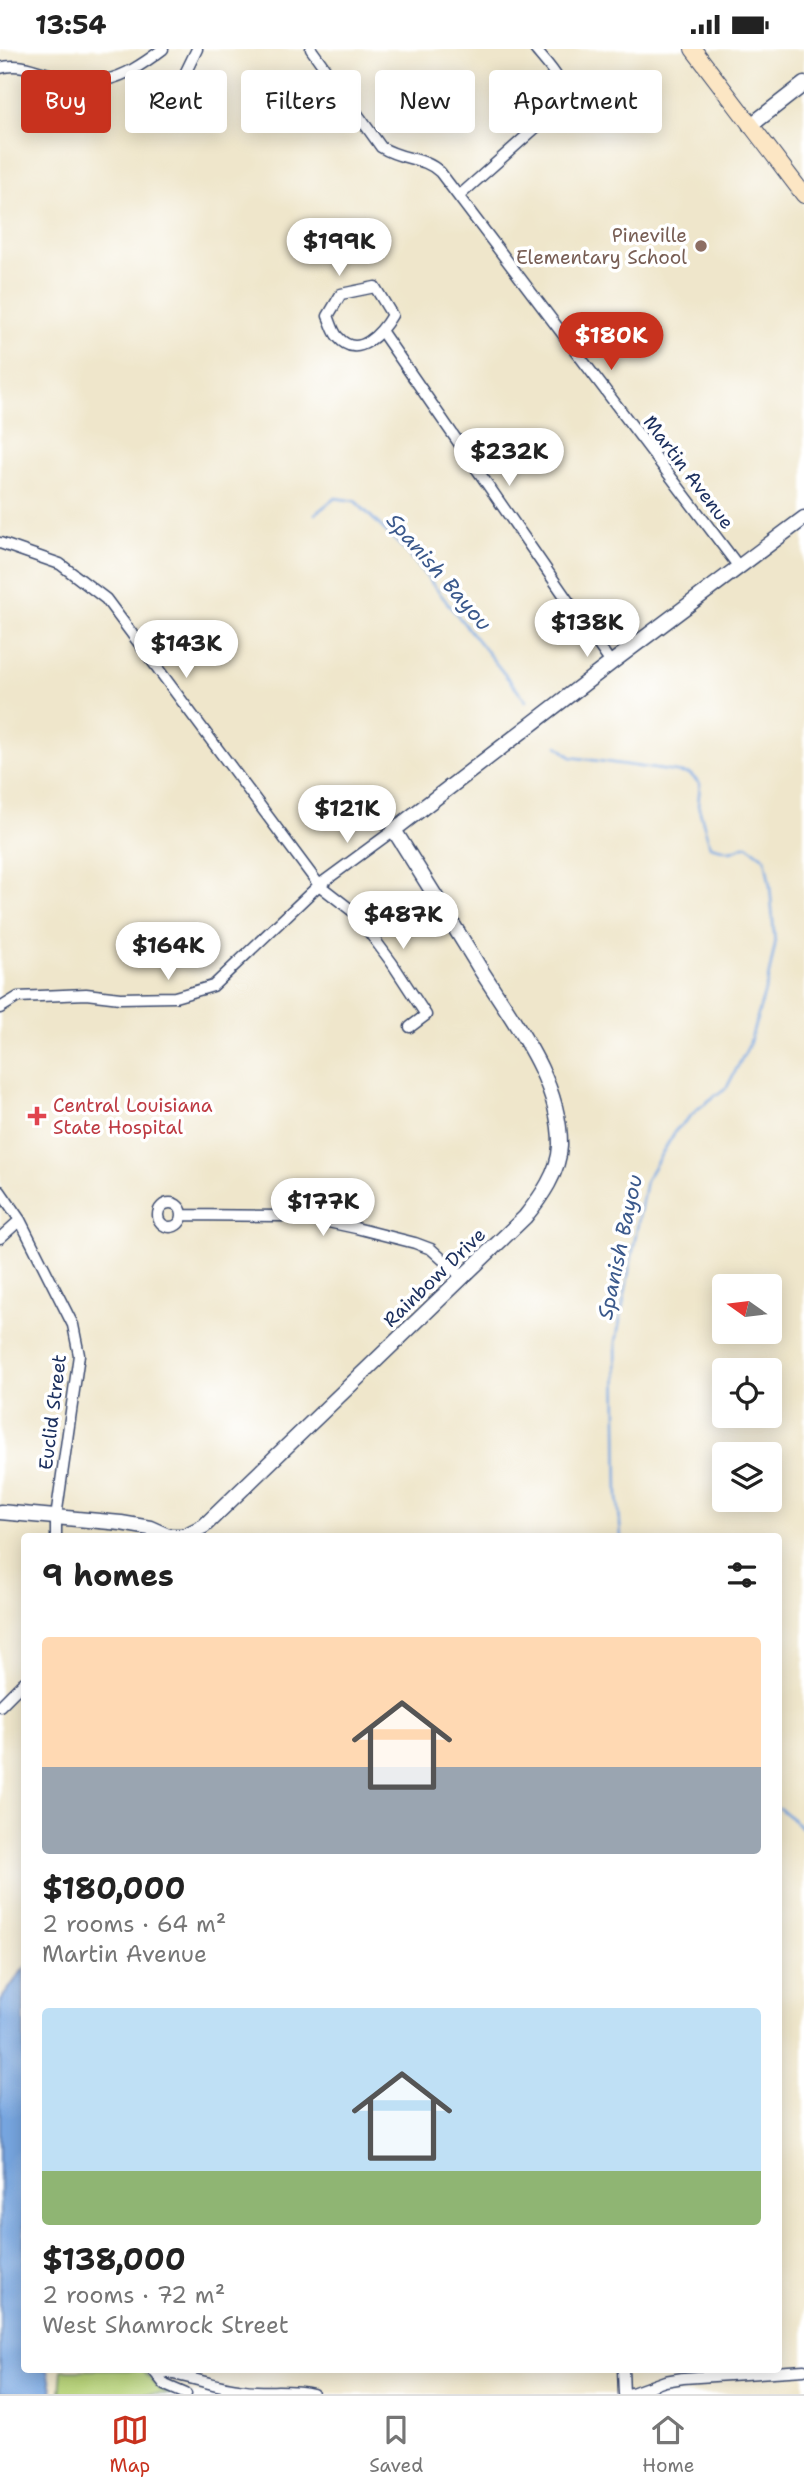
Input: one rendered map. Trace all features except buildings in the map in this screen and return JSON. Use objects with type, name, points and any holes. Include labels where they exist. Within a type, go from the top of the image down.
[{"type":"main road","points":[[693,49],[804,195]]},
{"type":"street","points":[[0,68],[18,65],[71,81],[99,82],[127,73],[163,49]]},
{"type":"street","points":[[187,70],[197,49]]},
{"type":"street","name":"Martin Avenue","points":[[311,49],[381,147],[394,156],[431,164],[440,172],[739,567]]},
{"type":"street","points":[[459,196],[550,115],[562,100],[559,81],[535,49]]},
{"type":"street","points":[[750,126],[804,83]]},
{"type":"street","points":[[375,287],[392,315],[382,332],[361,346],[351,346],[338,337],[328,316],[341,294],[375,287]]},
{"type":"street","points":[[382,332],[611,663]]},
{"type":"street","points":[[0,1008],[18,997],[86,994],[120,998],[175,997],[213,986],[319,885],[804,518]]},
{"type":"street","points":[[0,543],[60,563],[106,599],[319,885],[355,913],[392,963],[426,1015],[410,1027]]},
{"type":"street","name":"Rainbow Drive","points":[[190,1533],[204,1526],[525,1217],[542,1196],[553,1173],[560,1147],[556,1119],[551,1093],[532,1052],[394,830]]},
{"type":"street","name":"Euclid Street","points":[[0,1191],[20,1220],[73,1325],[79,1355],[55,1533]]},
{"type":"street","points":[[182,1215],[314,1219],[431,1249],[462,1277]]},
{"type":"street","points":[[0,1238],[20,1220]]},
{"type":"street","name":"Rainbow Drive","points":[[0,1512],[121,1523],[150,1528],[161,1533]]},
{"type":"street","points":[[0,1706],[21,1685]]},
{"type":"street","points":[[782,2371],[804,2370]]},
{"type":"street","points":[[155,2373],[165,2385],[186,2394]]},
{"type":"street","points":[[176,2373],[257,2393],[288,2390],[313,2394]]},
{"type":"street","points":[[623,2373],[626,2394],[683,2378],[759,2373]]},
{"type":"green space","points":[[62,2373],[145,2373],[160,2389],[171,2394],[60,2394]]},
{"type":"water","points":[[21,1972],[21,2373],[49,2373],[53,2394],[0,2394],[0,2001]]},
{"type":"waterway","name":"Spanish Bayou","points":[[315,514],[335,498],[355,501],[406,551],[526,701]]},
{"type":"waterway","name":"Spanish Bayou","points":[[558,746],[571,757],[690,774],[700,784],[698,805],[710,846],[731,851],[747,845],[765,858],[775,945],[749,1045],[727,1087],[676,1130],[646,1180],[616,1342],[621,1533]]},
{"type":"waterway","name":"Spanish Bayou","points":[[782,1811],[804,1829]]},
{"type":"place","name":"Pineville Elementary School","points":[[701,246]]},
{"type":"place","name":"Central Louisiana State Hospital","points":[[37,1116]]}]
